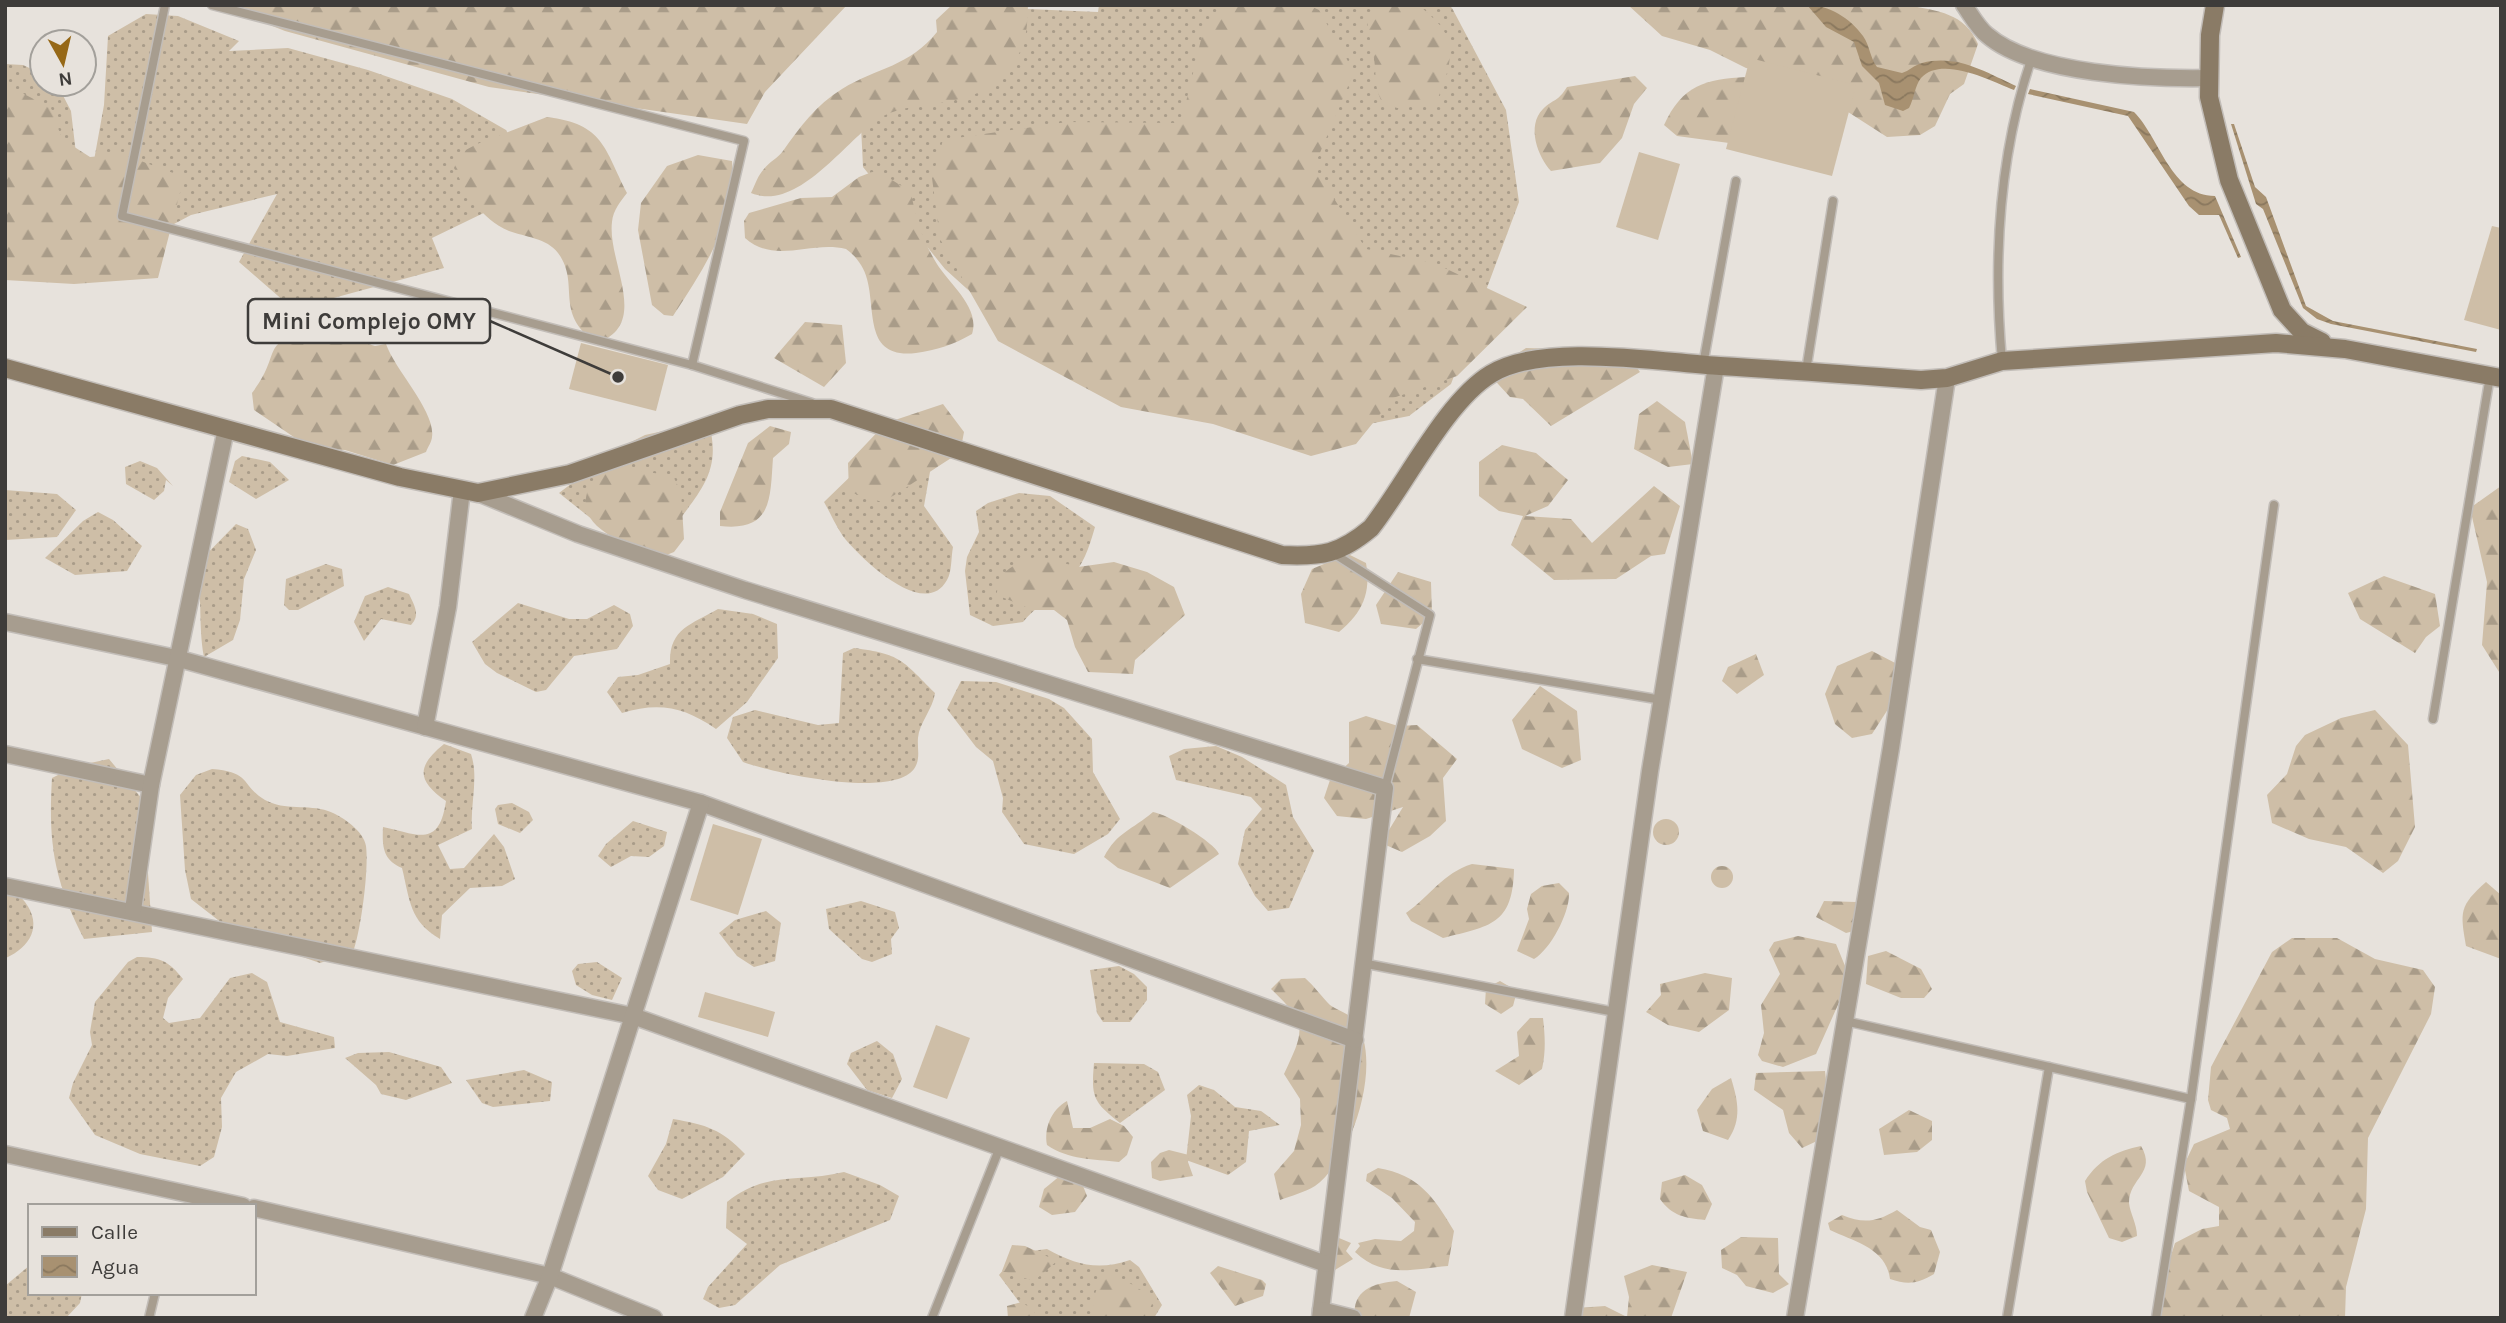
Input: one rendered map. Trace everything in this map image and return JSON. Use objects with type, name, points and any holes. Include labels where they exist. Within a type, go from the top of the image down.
[{"type":"main road","points":[[2215,5],[2210,35],[2209,78],[2214,129],[2246,225],[2282,310],[2290,321],[2320,341],[2345,349]]},
{"type":"main road","points":[[5,368],[400,477],[470,491],[570,474],[740,415],[768,409],[831,409],[1282,555],[1309,556],[1333,553],[1352,544],[1371,528],[1467,392],[1509,364],[1529,359],[1587,357],[1921,380],[1947,378],[2002,361],[2268,343],[2345,349],[2495,377]]},
{"type":"street","points":[[1964,5],[1987,36],[2032,57],[2117,76],[2209,78]]},
{"type":"street","points":[[1573,1318],[1709,365]]},
{"type":"street","points":[[1795,1318],[1891,748],[1947,378]]},
{"type":"street","points":[[133,910],[151,785],[226,429]]},
{"type":"street","points":[[425,727],[470,491],[578,534],[745,590],[1385,788],[1321,1314],[1353,1318]]},
{"type":"street","points":[[5,621],[176,658],[701,803],[1355,1040]]},
{"type":"street","points":[[5,754],[151,785]]},
{"type":"street","points":[[533,1318],[550,1276],[701,803]]},
{"type":"street","points":[[5,886],[133,910],[633,1016],[1325,1264]]},
{"type":"street","points":[[5,1154],[184,1199],[226,1204]]},
{"type":"street","points":[[256,1208],[550,1276],[654,1318]]},
{"type":"lane","points":[[165,5],[122,216],[692,365],[831,409]]},
{"type":"lane","points":[[212,5],[744,141],[692,365]]},
{"type":"lane","points":[[2002,361],[1996,293],[2002,200],[2019,98],[2032,57]]},
{"type":"lane","points":[[1709,365],[1736,181]]},
{"type":"lane","points":[[1806,371],[1833,201]]},
{"type":"lane","points":[[2433,719],[2495,377]]},
{"type":"lane","points":[[2156,1318],[2191,1099],[2274,505]]},
{"type":"lane","points":[[1333,553],[1430,615],[1385,788]]},
{"type":"lane","points":[[1417,659],[1661,700]]},
{"type":"lane","points":[[1362,963],[1615,1012]]},
{"type":"lane","points":[[1845,1021],[2191,1099]]},
{"type":"lane","points":[[2007,1318],[2049,1067]]},
{"type":"lane","points":[[932,1318],[1000,1147]]},
{"type":"lane","points":[[149,1318],[155,1295]]},
{"type":"green space","points":[[236,5],[847,5],[765,92],[747,124],[489,87],[285,31],[252,18]]},
{"type":"green space","points":[[952,5],[1028,5],[1024,42],[1005,73],[991,86],[975,94],[958,100],[906,108],[877,120],[802,185],[785,193],[768,196],[751,193],[762,171],[781,153],[816,109],[842,89],[915,53],[937,32],[936,20]]},
{"type":"green space","points":[[1099,5],[1449,5],[1452,8],[1506,110],[1519,202],[1451,384],[1409,416],[1354,427],[1162,414],[1040,355],[945,269],[863,167],[859,85],[1005,8],[1098,12]]},
{"type":"green space","points":[[1224,5],[1308,5],[1319,10],[1354,72],[1314,167],[1366,249],[1434,263],[1527,307],[1457,376],[1393,398],[1356,444],[1311,456],[1213,424],[1121,407],[998,341],[940,239],[932,178],[943,140],[1067,122],[1181,123],[1204,27]]},
{"type":"green space","points":[[1381,5],[1417,6],[1444,30],[1450,61],[1436,103],[1397,108],[1381,100],[1367,16]]},
{"type":"green space","points":[[1628,5],[1907,5],[1949,15],[1966,26],[1978,44],[1964,84],[1950,94],[1935,126],[1920,135],[1887,137],[1795,78],[1746,68],[1710,50],[1662,36]]},
{"type":"green space","points":[[146,14],[178,16],[239,41],[229,51],[288,48],[368,70],[452,99],[506,130],[534,182],[523,194],[432,238],[444,268],[293,309],[239,262],[277,194],[191,215],[104,261],[87,199],[104,105],[108,36]]},
{"type":"green space","points":[[1750,58],[1856,85],[1832,176],[1726,149]]},
{"type":"green space","points":[[5,64],[23,65],[28,67],[28,98],[64,98],[71,111],[77,162],[5,221]]},
{"type":"green space","points":[[1635,76],[1647,88],[1634,104],[1622,138],[1600,163],[1551,171],[1538,150],[1536,141],[1535,124],[1543,109],[1567,87]]},
{"type":"green space","points":[[1746,77],[1729,143],[1677,136],[1664,125],[1679,101],[1697,87],[1719,80]]},
{"type":"green space","points":[[5,91],[22,93],[51,108],[62,139],[90,157],[122,154],[184,177],[158,278],[74,284],[5,280]]},
{"type":"green space","points":[[547,117],[566,120],[591,132],[607,151],[627,193],[612,222],[612,238],[623,291],[621,322],[613,334],[596,343],[583,332],[575,320],[571,309],[568,276],[558,253],[542,241],[509,231],[490,219],[470,196],[454,168],[462,152]]},
{"type":"green space","points":[[1639,152],[1680,164],[1658,240],[1616,227]]},
{"type":"green space","points":[[698,155],[732,161],[729,204],[724,224],[707,262],[673,316],[664,315],[652,305],[638,230],[641,203],[667,166]]},
{"type":"green space","points":[[872,172],[881,173],[911,192],[920,227],[930,251],[972,314],[972,334],[938,349],[924,352],[899,353],[888,349],[875,331],[866,275],[850,252],[833,247],[769,250],[745,238],[744,221],[749,213],[801,198],[832,197],[859,177]]},
{"type":"green space","points":[[2492,226],[2501,228],[2501,330],[2464,320]]},
{"type":"green space","points":[[805,322],[842,325],[846,363],[824,387],[774,358]]},
{"type":"green space","points":[[323,330],[375,346],[386,344],[428,416],[432,437],[426,452],[393,465],[345,450],[310,448],[254,410],[252,393],[279,343],[288,338]]},
{"type":"green space","points":[[581,343],[668,365],[656,411],[569,389]]},
{"type":"green space","points":[[1526,348],[1624,351],[1640,372],[1551,426],[1523,399],[1510,397],[1488,373]]},
{"type":"green space","points":[[1657,401],[1685,422],[1693,464],[1668,467],[1634,449],[1639,414]]},
{"type":"green space","points":[[943,404],[964,432],[960,453],[882,502],[849,492],[848,463],[886,423]]},
{"type":"green space","points":[[713,420],[709,424],[713,454],[711,466],[702,488],[677,523],[603,528],[559,493],[617,449],[645,435]]},
{"type":"green space","points":[[770,426],[791,432],[789,444],[773,458],[769,499],[765,509],[759,518],[750,524],[720,526],[720,512],[748,443]]},
{"type":"green space","points":[[1502,445],[1536,453],[1568,480],[1548,506],[1525,516],[1571,519],[1592,543],[1654,486],[1680,506],[1665,554],[1651,556],[1616,579],[1554,580],[1511,545],[1523,516],[1499,511],[1479,496],[1479,462]]},
{"type":"green space","points":[[242,456],[270,462],[289,480],[256,499],[229,482],[235,461]]},
{"type":"green space","points":[[140,461],[157,468],[173,486],[166,480],[164,491],[154,500],[126,484],[125,467]]},
{"type":"green space","points":[[931,466],[924,506],[953,547],[949,577],[937,591],[924,594],[895,583],[866,561],[843,536],[824,502],[858,469]]},
{"type":"green space","points":[[622,468],[673,476],[681,492],[684,539],[674,552],[659,558],[634,548],[608,534],[589,516],[586,504],[588,490],[594,480],[606,471]]},
{"type":"green space","points":[[2501,486],[2501,675],[2482,645],[2487,582],[2470,508]]},
{"type":"green space","points":[[5,490],[57,494],[76,510],[57,537],[5,540]]},
{"type":"green space","points":[[1019,493],[1050,496],[1095,527],[1082,563],[1063,587],[1023,622],[993,626],[970,615],[965,571],[967,557],[979,532],[976,511],[988,503]]},
{"type":"green space","points":[[98,512],[113,520],[142,546],[127,571],[75,575],[45,558],[83,521]]},
{"type":"green space","points":[[236,524],[248,529],[256,550],[244,579],[240,620],[233,640],[204,657],[196,565]]},
{"type":"green space","points":[[1348,554],[1366,563],[1366,593],[1359,609],[1339,632],[1305,623],[1301,594],[1312,569]]},
{"type":"green space","points":[[1038,556],[1078,567],[1114,562],[1147,572],[1174,587],[1185,615],[1135,660],[1133,674],[1088,672],[1075,647],[1067,620],[1054,610],[1033,610],[997,595],[1004,573],[1015,565]]},
{"type":"green space","points":[[326,564],[342,569],[344,586],[298,610],[289,610],[284,605],[286,579]]},
{"type":"green space","points":[[1398,572],[1431,582],[1432,615],[1416,629],[1381,624],[1376,605]]},
{"type":"green space","points":[[2384,576],[2435,594],[2440,626],[2426,637],[2415,653],[2360,619],[2348,593]]},
{"type":"green space","points":[[388,587],[409,594],[416,617],[411,625],[381,619],[364,641],[354,622],[365,596]]},
{"type":"green space","points":[[518,603],[569,619],[587,619],[614,605],[630,614],[633,626],[617,649],[574,656],[546,690],[536,692],[497,673],[485,664],[472,642]]},
{"type":"green space","points":[[718,609],[753,614],[777,624],[778,658],[747,702],[716,729],[682,711],[660,707],[622,713],[607,692],[618,677],[638,675],[670,664],[673,642],[678,635],[691,624]]},
{"type":"green space","points":[[854,648],[882,653],[900,660],[935,693],[919,732],[918,757],[914,769],[902,778],[858,783],[805,777],[743,762],[727,738],[733,717],[755,710],[818,725],[839,723],[843,653]]},
{"type":"green space","points":[[1872,651],[1901,666],[1892,703],[1872,734],[1852,738],[1835,724],[1825,694],[1837,666]]},
{"type":"green space","points":[[1756,654],[1764,675],[1737,694],[1722,681],[1728,667]]},
{"type":"green space","points":[[961,681],[996,682],[1049,699],[1064,708],[1092,739],[1093,772],[1120,819],[1108,834],[1074,854],[1024,844],[1002,812],[1003,798],[993,761],[976,747],[947,709]]},
{"type":"green space","points":[[1540,686],[1577,711],[1581,760],[1562,768],[1522,749],[1512,720]]},
{"type":"green space","points":[[2375,710],[2408,745],[2415,827],[2398,861],[2383,873],[2346,847],[2309,839],[2272,823],[2267,795],[2287,774],[2296,746],[2305,735],[2341,718]]},
{"type":"green space","points":[[1366,716],[1398,726],[1417,725],[1457,759],[1443,778],[1446,821],[1430,836],[1402,852],[1381,843],[1403,807],[1366,819],[1337,816],[1324,798],[1330,780],[1349,763],[1349,722]]},
{"type":"green space","points":[[444,744],[471,754],[474,772],[472,829],[438,845],[450,869],[464,868],[494,834],[504,847],[515,879],[502,886],[470,888],[442,915],[440,939],[416,917],[402,868],[391,861],[385,852],[383,827],[425,835],[438,826],[446,801],[429,786],[424,773],[429,759]]},
{"type":"green space","points":[[1216,746],[1242,757],[1286,785],[1293,817],[1314,851],[1289,908],[1268,911],[1255,896],[1238,864],[1245,830],[1262,809],[1251,797],[1176,780],[1169,756],[1184,749]]},
{"type":"green space","points":[[109,759],[143,800],[152,932],[84,939],[66,899],[55,861],[51,822],[52,778],[76,766]]},
{"type":"green space","points":[[212,769],[240,776],[257,795],[273,803],[334,813],[346,820],[361,835],[366,846],[365,884],[353,952],[320,963],[236,934],[191,899],[185,870],[180,795],[196,775]]},
{"type":"green space","points":[[512,803],[529,812],[533,820],[520,833],[498,824],[495,809],[498,805]]},
{"type":"green space","points":[[1153,812],[1189,829],[1219,854],[1170,888],[1118,868],[1104,857],[1120,837]]},
{"type":"green space","points":[[1666,819],[1675,823],[1679,832],[1675,841],[1666,845],[1657,841],[1653,832],[1657,823]]},
{"type":"green space","points":[[633,821],[667,832],[664,846],[649,857],[631,856],[611,867],[598,856],[606,844]]},
{"type":"green space","points":[[713,824],[762,839],[738,915],[690,900]]},
{"type":"green space","points":[[1472,864],[1514,869],[1509,902],[1496,920],[1486,926],[1443,938],[1411,921],[1406,913],[1453,873]]},
{"type":"green space","points":[[1722,866],[1730,869],[1733,877],[1730,885],[1722,888],[1714,885],[1711,877],[1714,869]]},
{"type":"green space","points":[[5,882],[25,902],[33,919],[31,935],[27,942],[6,958]]},
{"type":"green space","points":[[2486,882],[2501,895],[2501,959],[2466,946],[2464,910],[2471,897]]},
{"type":"green space","points":[[1559,883],[1569,893],[1563,920],[1553,939],[1534,959],[1517,951],[1529,919],[1527,909],[1531,894],[1542,886]]},
{"type":"green space","points":[[861,901],[895,912],[899,928],[891,939],[892,954],[872,962],[862,959],[829,929],[826,909]]},
{"type":"green space","points":[[1824,901],[1856,902],[1854,931],[1846,933],[1816,917]]},
{"type":"green space","points":[[766,911],[781,923],[775,961],[754,967],[737,956],[719,933],[735,920]]},
{"type":"green space","points":[[1798,936],[1836,944],[1850,978],[1816,1054],[1783,1067],[1762,1061],[1758,1055],[1764,1033],[1761,1005],[1780,974],[1769,950],[1774,942]]},
{"type":"green space","points":[[2292,938],[2337,938],[2375,959],[2423,970],[2435,987],[2431,1014],[2368,1138],[2366,1209],[2346,1287],[2345,1318],[2151,1318],[2175,1243],[2202,1229],[2219,1226],[2219,1207],[2189,1191],[2184,1165],[2194,1144],[2230,1129],[2227,1118],[2211,1110],[2208,1100],[2211,1067],[2272,952]]},
{"type":"green space","points":[[1886,951],[1921,969],[1932,989],[1924,998],[1901,998],[1866,984],[1868,956]]},
{"type":"green space","points":[[137,957],[163,961],[183,979],[168,998],[163,1018],[169,1023],[200,1018],[230,978],[252,973],[267,982],[280,1022],[334,1037],[335,1048],[287,1056],[268,1054],[236,1072],[221,1098],[222,1127],[214,1157],[200,1166],[140,1154],[95,1135],[69,1098],[73,1083],[92,1045],[90,1032],[95,1002],[128,962]]},
{"type":"green space","points":[[597,962],[622,978],[612,1000],[592,995],[576,985],[572,971],[578,964]]},
{"type":"green space","points":[[1119,966],[1134,974],[1147,987],[1147,1000],[1130,1022],[1103,1022],[1097,1013],[1090,970]]},
{"type":"green space","points":[[1705,973],[1732,978],[1729,1010],[1699,1032],[1668,1025],[1646,1012],[1661,995],[1660,984]]},
{"type":"green space","points":[[1305,978],[1330,1005],[1353,1019],[1362,1036],[1366,1057],[1365,1082],[1352,1132],[1329,1173],[1315,1186],[1280,1200],[1274,1174],[1294,1151],[1301,1125],[1300,1099],[1284,1074],[1296,1047],[1299,1028],[1292,1011],[1271,989],[1281,979]]},
{"type":"green space","points":[[1500,981],[1517,991],[1513,1006],[1501,1014],[1485,1004],[1486,988]]},
{"type":"green space","points":[[705,992],[775,1012],[768,1037],[698,1017]]},
{"type":"green space","points":[[1530,1018],[1543,1018],[1545,1044],[1542,1069],[1519,1085],[1495,1071],[1519,1056],[1517,1032]]},
{"type":"green space","points":[[936,1025],[970,1038],[947,1099],[913,1087]]},
{"type":"green space","points":[[877,1041],[893,1054],[902,1079],[892,1098],[867,1090],[847,1064],[851,1053]]},
{"type":"green space","points":[[389,1052],[441,1067],[452,1083],[406,1100],[381,1094],[376,1085],[345,1058],[358,1053]]},
{"type":"green space","points":[[1094,1063],[1144,1064],[1158,1072],[1165,1090],[1120,1123],[1104,1110],[1096,1098],[1093,1084]]},
{"type":"green space","points":[[524,1070],[552,1082],[550,1101],[493,1107],[482,1103],[466,1080]]},
{"type":"green space","points":[[1825,1071],[1832,1134],[1802,1148],[1789,1133],[1783,1110],[1754,1090],[1756,1073]]},
{"type":"green space","points":[[1731,1078],[1737,1117],[1728,1140],[1703,1131],[1697,1110],[1712,1089]]},
{"type":"green space","points":[[1199,1085],[1214,1090],[1235,1107],[1261,1111],[1280,1125],[1249,1131],[1246,1162],[1228,1175],[1186,1160],[1191,1116],[1187,1095]]},
{"type":"green space","points":[[1067,1101],[1073,1128],[1090,1128],[1110,1119],[1124,1126],[1133,1137],[1127,1155],[1119,1162],[1091,1159],[1064,1154],[1047,1145],[1050,1120],[1057,1109]]},
{"type":"green space","points":[[1909,1110],[1932,1121],[1932,1140],[1917,1152],[1884,1155],[1879,1129]]},
{"type":"green space","points":[[673,1119],[713,1129],[745,1154],[723,1177],[682,1199],[658,1190],[648,1176],[666,1144]]},
{"type":"green space","points":[[2141,1146],[2146,1163],[2130,1194],[2129,1203],[2137,1236],[2122,1242],[2109,1238],[2087,1192],[2085,1181],[2096,1167],[2109,1157]]},
{"type":"green space","points":[[1169,1150],[1189,1155],[1188,1162],[1193,1176],[1160,1181],[1152,1178],[1151,1162],[1160,1153]]},
{"type":"green space","points":[[1378,1168],[1392,1171],[1415,1182],[1432,1198],[1454,1231],[1448,1266],[1388,1269],[1377,1266],[1355,1252],[1360,1246],[1358,1243],[1375,1239],[1401,1241],[1414,1231],[1415,1222],[1392,1198],[1366,1181],[1367,1174]]},
{"type":"green space","points":[[844,1172],[880,1185],[899,1196],[890,1220],[780,1265],[735,1305],[719,1308],[703,1299],[708,1287],[747,1244],[726,1228],[727,1202],[756,1185],[770,1181]]},
{"type":"green space","points":[[1061,1175],[1081,1181],[1087,1196],[1075,1212],[1052,1215],[1039,1207],[1044,1189]]},
{"type":"green space","points":[[1685,1175],[1702,1185],[1712,1204],[1705,1220],[1680,1215],[1669,1209],[1660,1199],[1662,1182]]},
{"type":"green space","points":[[1897,1210],[1920,1227],[1931,1230],[1940,1252],[1934,1274],[1918,1282],[1907,1283],[1890,1279],[1887,1268],[1876,1253],[1830,1230],[1828,1223],[1842,1215],[1857,1220],[1870,1220]]},
{"type":"green space","points":[[1741,1237],[1778,1238],[1779,1274],[1789,1284],[1773,1293],[1746,1286],[1737,1275],[1722,1268],[1721,1250]]},
{"type":"green space","points":[[1339,1238],[1351,1243],[1346,1251],[1353,1259],[1330,1273],[1330,1239]]},
{"type":"green space","points":[[1012,1245],[1025,1246],[1057,1261],[1034,1281],[1002,1271]]},
{"type":"green space","points":[[1047,1249],[1087,1265],[1108,1265],[1130,1260],[1139,1267],[1162,1305],[1154,1318],[1031,1318],[999,1275],[1017,1253]]},
{"type":"green space","points":[[1652,1265],[1687,1272],[1671,1318],[1575,1318],[1577,1308],[1605,1306],[1627,1317],[1629,1297],[1624,1276]]},
{"type":"green space","points":[[1218,1266],[1262,1280],[1266,1284],[1263,1296],[1235,1306],[1210,1273]]},
{"type":"green space","points":[[28,1267],[28,1295],[82,1295],[80,1303],[66,1318],[5,1318],[5,1286]]},
{"type":"green space","points":[[1111,1272],[1139,1289],[1153,1302],[1145,1318],[1095,1318],[1096,1292]]},
{"type":"green space","points":[[1397,1281],[1416,1292],[1409,1318],[1355,1318],[1355,1308],[1360,1295],[1373,1286]]},
{"type":"green space","points":[[1022,1302],[1034,1311],[1035,1318],[1008,1318],[1007,1306]]},
{"type":"water","points":[[1807,5],[1831,10],[1852,24],[1865,40],[1877,67],[1902,73],[1922,63],[1947,61],[1982,70],[2016,86],[2014,90],[1967,72],[1941,69],[1921,78],[1909,108],[1903,111],[1885,105],[1879,83],[1862,66],[1854,42],[1826,27]]},
{"type":"water","points":[[2030,89],[2134,112],[2168,164],[2187,187],[2215,196],[2241,257],[2238,258],[2219,215],[2199,215],[2189,206],[2128,116],[2028,94]]},
{"type":"water","points":[[2231,124],[2234,124],[2255,187],[2266,197],[2306,306],[2333,321],[2477,349],[2476,352],[2331,324],[2317,319],[2303,308],[2263,209],[2256,204]]},
{"type":"place","name":"Mini Complejo OMY","points":[[618,377]]}]
